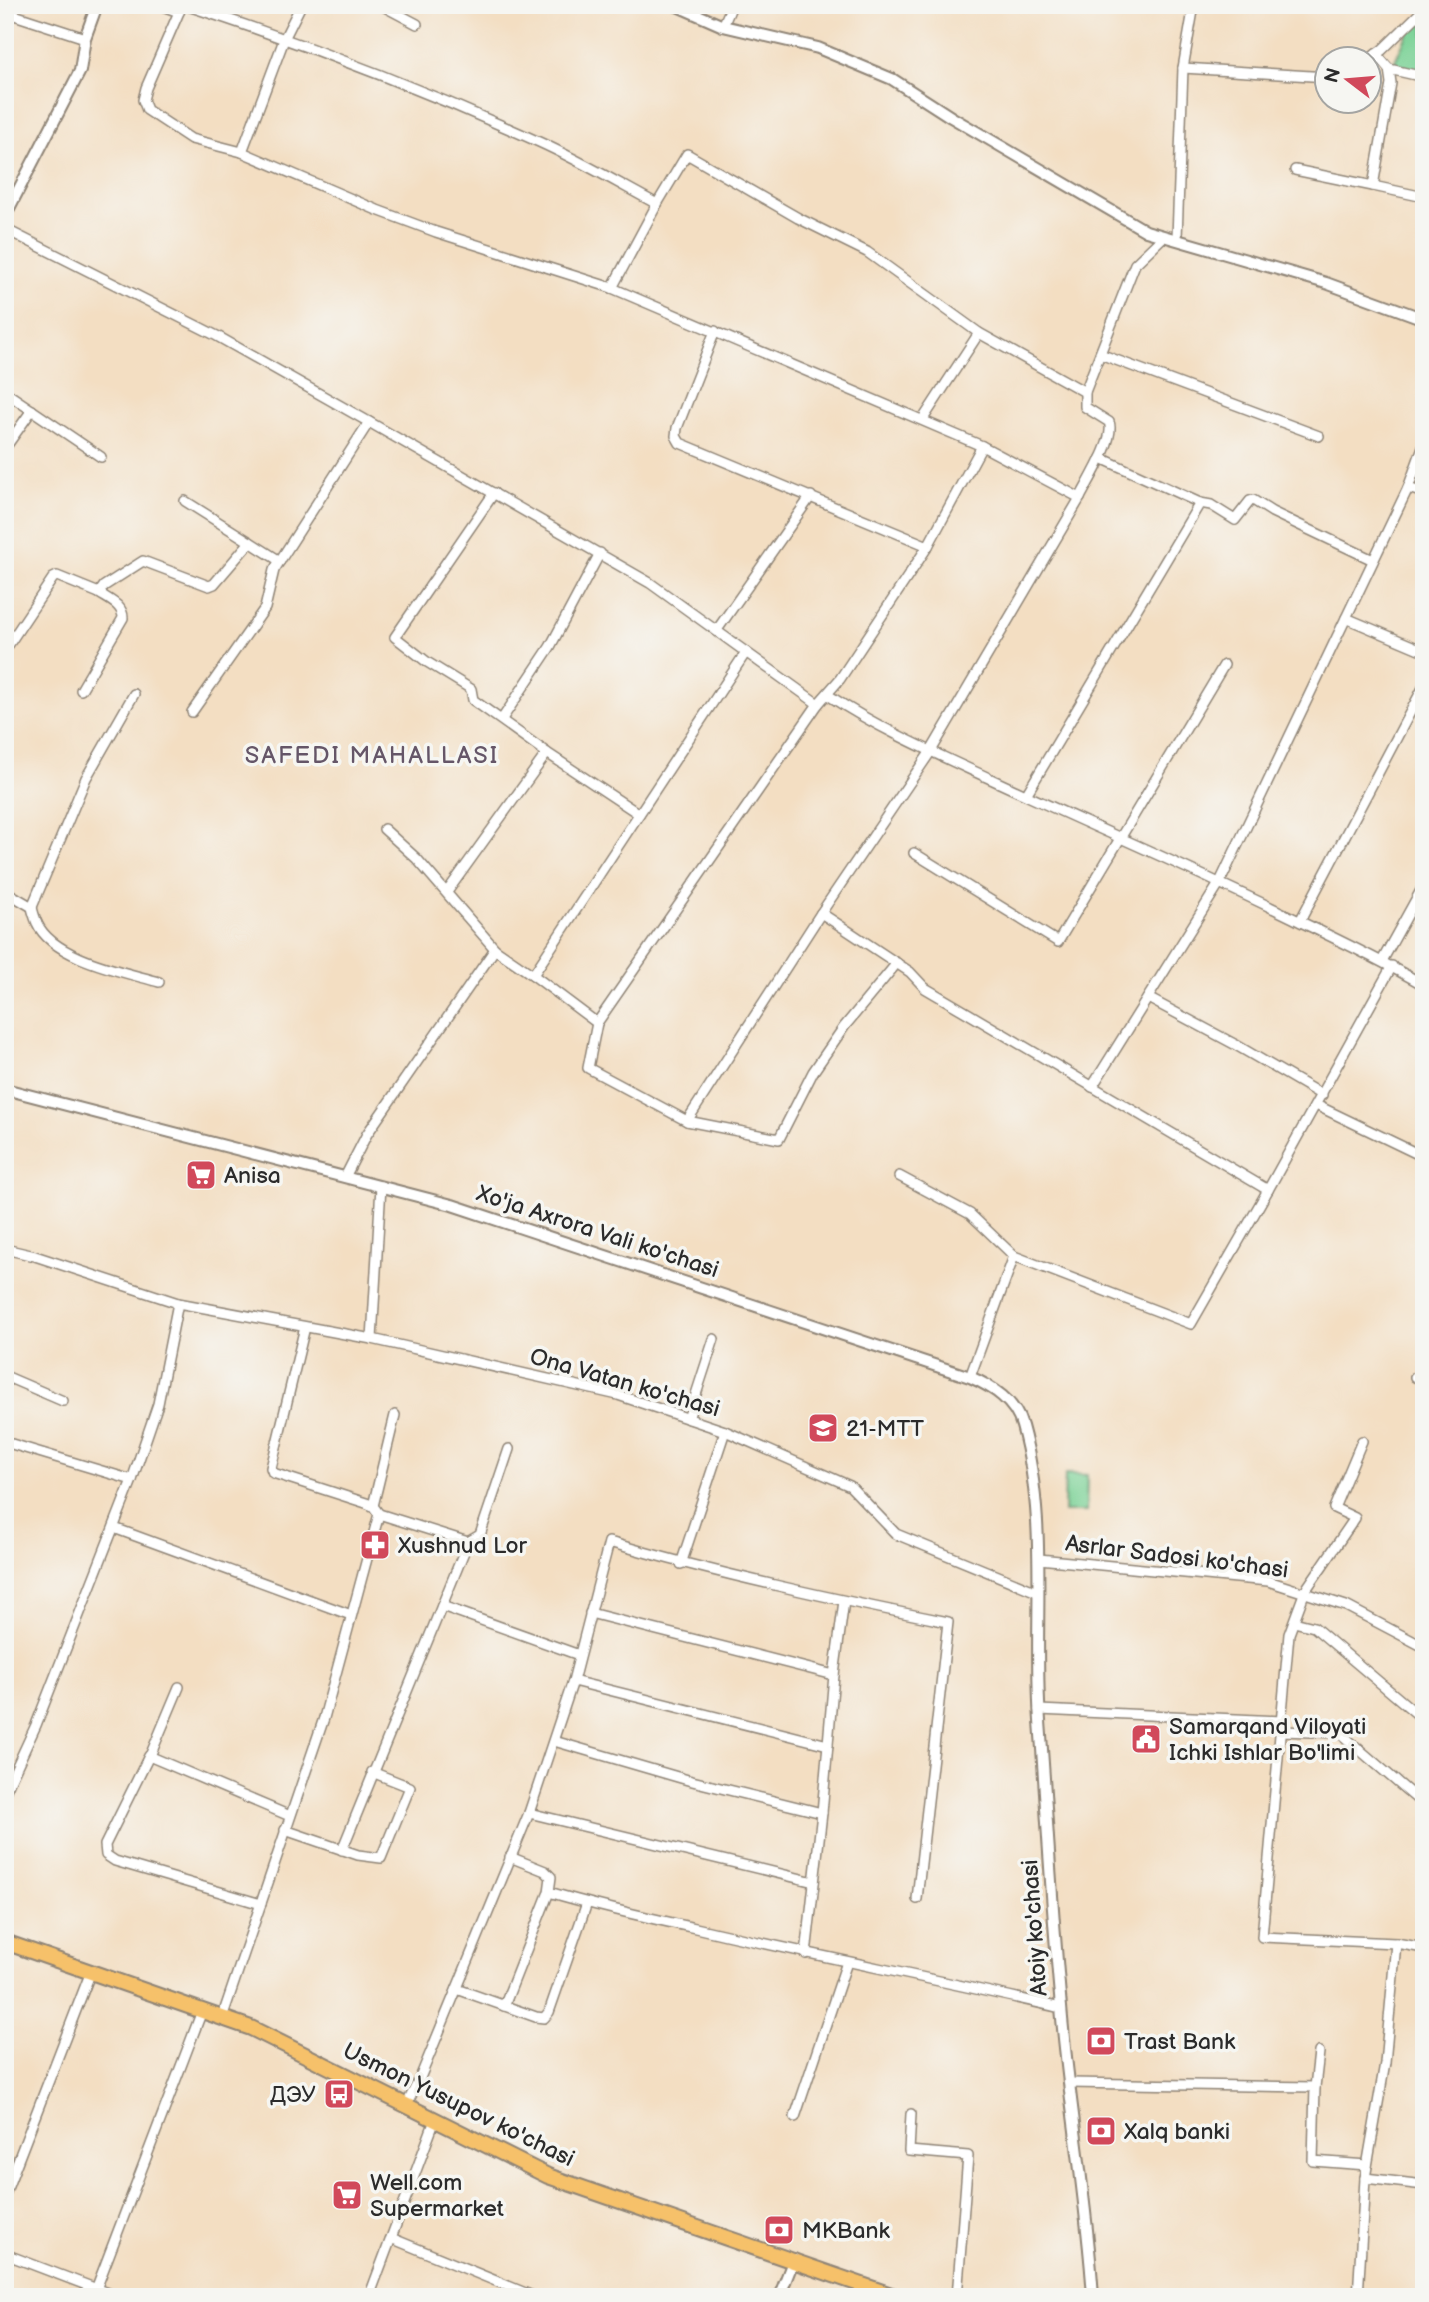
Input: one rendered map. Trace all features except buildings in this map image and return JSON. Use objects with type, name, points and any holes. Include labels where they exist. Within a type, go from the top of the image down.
[{"type":"main road","name":"Usmon Yusupov ko'chasi","points":[[5,1942],[90,1974],[251,2028],[548,2176],[794,2259],[897,2297]]},
{"type":"street","points":[[5,216],[80,71],[85,38],[97,5]]},
{"type":"street","points":[[160,5],[183,8],[285,37],[541,143],[657,204]]},
{"type":"street","points":[[242,152],[285,37],[301,5]]},
{"type":"street","points":[[381,5],[417,24]]},
{"type":"street","points":[[675,5],[723,26],[818,48],[892,79],[951,117],[1146,231],[1326,283],[1424,319]]},
{"type":"street","points":[[723,26],[732,5]]},
{"type":"street","points":[[1177,239],[1183,68],[1194,5]]},
{"type":"street","points":[[1384,46],[1424,10],[1414,5]]},
{"type":"street","points":[[183,8],[143,100],[147,110],[191,139],[242,152],[376,210],[436,232],[612,288],[923,419],[982,446],[1080,498]]},
{"type":"street","points":[[5,12],[85,38]]},
{"type":"street","points":[[1384,65],[1424,77]]},
{"type":"street","points":[[1183,68],[1314,76]]},
{"type":"street","points":[[1373,186],[1391,83],[1389,69]]},
{"type":"street","points":[[612,288],[687,154],[798,218],[867,252],[979,333],[1085,392]]},
{"type":"street","points":[[1295,170],[1424,197]]},
{"type":"street","points":[[5,229],[217,336],[600,553],[650,583],[818,704]]},
{"type":"street","points":[[687,1121],[821,913],[931,751],[1080,498],[1101,458],[1111,425],[1085,407],[1085,392],[1135,264],[1163,237]]},
{"type":"street","points":[[715,331],[677,428],[676,436],[680,443],[928,546]]},
{"type":"street","points":[[923,419],[979,333]]},
{"type":"street","points":[[1100,354],[1320,436]]},
{"type":"street","points":[[5,392],[101,457]]},
{"type":"street","points":[[5,448],[32,410]]},
{"type":"street","points":[[192,712],[265,608],[274,570],[369,422]]},
{"type":"street","points":[[1092,1087],[1220,882],[1408,488],[1424,444]]},
{"type":"street","points":[[897,963],[844,1027],[813,1072],[779,1139],[687,1121],[588,1068],[597,1023],[818,704],[828,695],[928,546],[982,446]]},
{"type":"street","points":[[1101,458],[1200,503],[1211,505],[1235,520],[1253,500],[1272,512],[1373,560]]},
{"type":"street","points":[[1408,488],[1424,493]]},
{"type":"street","points":[[494,493],[395,637],[427,662],[471,689],[473,700],[639,814]]},
{"type":"street","points":[[717,630],[811,496]]},
{"type":"street","points":[[185,501],[280,561]]},
{"type":"street","points":[[1026,795],[1200,503]]},
{"type":"street","points":[[99,593],[104,586],[144,561],[209,586],[214,584],[250,542]]},
{"type":"street","points":[[502,719],[550,647],[600,553]]},
{"type":"street","points":[[5,650],[53,578],[61,576],[99,593],[118,606],[123,612],[123,618],[81,690]]},
{"type":"street","points":[[1346,618],[1424,651]]},
{"type":"street","points":[[533,975],[746,652]]},
{"type":"street","points":[[914,853],[1058,942],[1224,665]]},
{"type":"street","points":[[1300,922],[1424,686]]},
{"type":"street","points":[[32,908],[86,779],[134,694]]},
{"type":"street","points":[[828,695],[847,708],[931,751],[1220,882],[1392,966],[1424,985]]},
{"type":"street","points":[[447,892],[547,753]]},
{"type":"street","points":[[384,829],[417,859],[495,949],[597,1023]]},
{"type":"street","points":[[1382,961],[1424,885]]},
{"type":"street","points":[[5,891],[32,908],[38,926],[58,946],[81,959],[159,982]]},
{"type":"street","points":[[821,913],[910,972],[925,988],[1268,1190]]},
{"type":"street","points":[[345,1177],[367,1134],[495,949]]},
{"type":"street","points":[[900,1176],[970,1214],[1014,1256],[1191,1324],[1322,1095],[1392,966]]},
{"type":"street","points":[[1148,998],[1322,1095]]},
{"type":"street","name":"Xo'ja Axrora Vali ko'chasi","points":[[5,1089],[475,1212],[970,1377],[997,1391],[1015,1410],[1021,1423],[1035,1494],[1039,1559]]},
{"type":"street","points":[[1316,1105],[1424,1157]]},
{"type":"street","points":[[372,1339],[381,1186]]},
{"type":"street","name":"Ona Vatan ko'chasi","points":[[5,1249],[35,1256],[178,1303],[372,1339],[618,1395],[725,1431],[850,1486],[896,1534],[1037,1592]]},
{"type":"street","points":[[970,1377],[1014,1256]]},
{"type":"street","points":[[5,1793],[36,1725],[132,1480],[158,1404],[178,1303]]},
{"type":"street","points":[[305,1327],[271,1468],[273,1473],[468,1542]]},
{"type":"street","points":[[688,1419],[715,1339]]},
{"type":"street","points":[[5,1376],[63,1401]]},
{"type":"street","points":[[222,2018],[324,1718],[376,1510],[395,1415]]},
{"type":"street","points":[[681,1564],[725,1431]]},
{"type":"street","points":[[1362,1441],[1334,1508],[1355,1518],[1305,1591],[1289,1634],[1262,1937],[1396,1943],[1424,1948],[1424,1937]]},
{"type":"street","points":[[5,1442],[132,1480]]},
{"type":"street","points":[[342,1850],[468,1542],[480,1535],[509,1450]]},
{"type":"street","points":[[114,1528],[351,1615]]},
{"type":"street","points":[[406,2106],[529,1813],[573,1681],[609,1542],[681,1564],[948,1622],[917,1899]]},
{"type":"street","name":"Asrlar Sadosi ko'chasi","points":[[1039,1559],[1268,1581],[1346,1606],[1424,1647]]},
{"type":"street","name":"Atoiy ko'chasi","points":[[1039,1559],[1039,1710],[1061,2008],[1093,2295]]},
{"type":"street","points":[[806,1954],[844,1601]]},
{"type":"street","points":[[442,1606],[579,1655]]},
{"type":"street","points":[[590,1613],[834,1675]]},
{"type":"street","points":[[1294,1622],[1314,1627],[1424,1720]]},
{"type":"street","points":[[573,1681],[828,1745]]},
{"type":"street","points":[[178,1687],[150,1756],[105,1845],[106,1855],[114,1861],[261,1904]]},
{"type":"street","points":[[1039,1710],[1281,1726],[1340,1733],[1424,1805]]},
{"type":"street","points":[[554,1741],[688,1780],[822,1813]]},
{"type":"street","points":[[150,1756],[290,1816]]},
{"type":"street","points":[[285,1830],[342,1850],[381,1858],[410,1787],[372,1772]]},
{"type":"street","points":[[529,1813],[814,1882]]},
{"type":"street","points":[[504,2006],[549,1892],[551,1877],[545,1871],[510,1857]]},
{"type":"street","points":[[549,1892],[806,1954],[951,1982],[1061,2008]]},
{"type":"street","points":[[457,1989],[544,2018],[549,2011],[587,1903]]},
{"type":"street","points":[[1358,2297],[1365,2178],[1385,2063],[1396,1943]]},
{"type":"street","points":[[795,2117],[847,1962]]},
{"type":"street","points":[[5,2194],[90,1974]]},
{"type":"street","points":[[95,2293],[202,2011]]},
{"type":"street","points":[[1319,2052],[1312,2161],[1367,2165]]},
{"type":"street","points":[[1069,2083],[1315,2087]]},
{"type":"street","points":[[911,2115],[909,2151],[968,2156],[957,2297]]},
{"type":"street","points":[[369,2297],[435,2120]]},
{"type":"street","points":[[1365,2178],[1424,2185]]},
{"type":"street","points":[[391,2238],[535,2297]]},
{"type":"street","points":[[5,2255],[46,2268],[95,2293],[118,2297]]},
{"type":"street","points":[[779,2297],[794,2259]]},
{"type":"green space","points":[[1424,17],[1424,74],[1394,63],[1410,28]]},
{"type":"green space","points":[[1065,1474],[1087,1475],[1086,1512],[1064,1512]]},
{"type":"place","name":"Anisa","points":[[201,1175]]},
{"type":"place","name":"21-MTT","points":[[823,1428]]},
{"type":"place","name":"Xushnud Lor","points":[[375,1545]]},
{"type":"place","name":"Samarqand Viloyati Ichki Ishlar Bo'limi","points":[[1146,1739]]},
{"type":"place","name":"Trast Bank","points":[[1101,2041]]},
{"type":"place","name":"ДЭУ","points":[[339,2094]]},
{"type":"place","name":"Xalq banki","points":[[1101,2131]]},
{"type":"place","name":"Well.com Supermarket","points":[[347,2195]]},
{"type":"place","name":"MKBank","points":[[779,2230]]},
{"type":"district","name":"SAFEDI MAHALLASI","points":[[372,755]]}]
